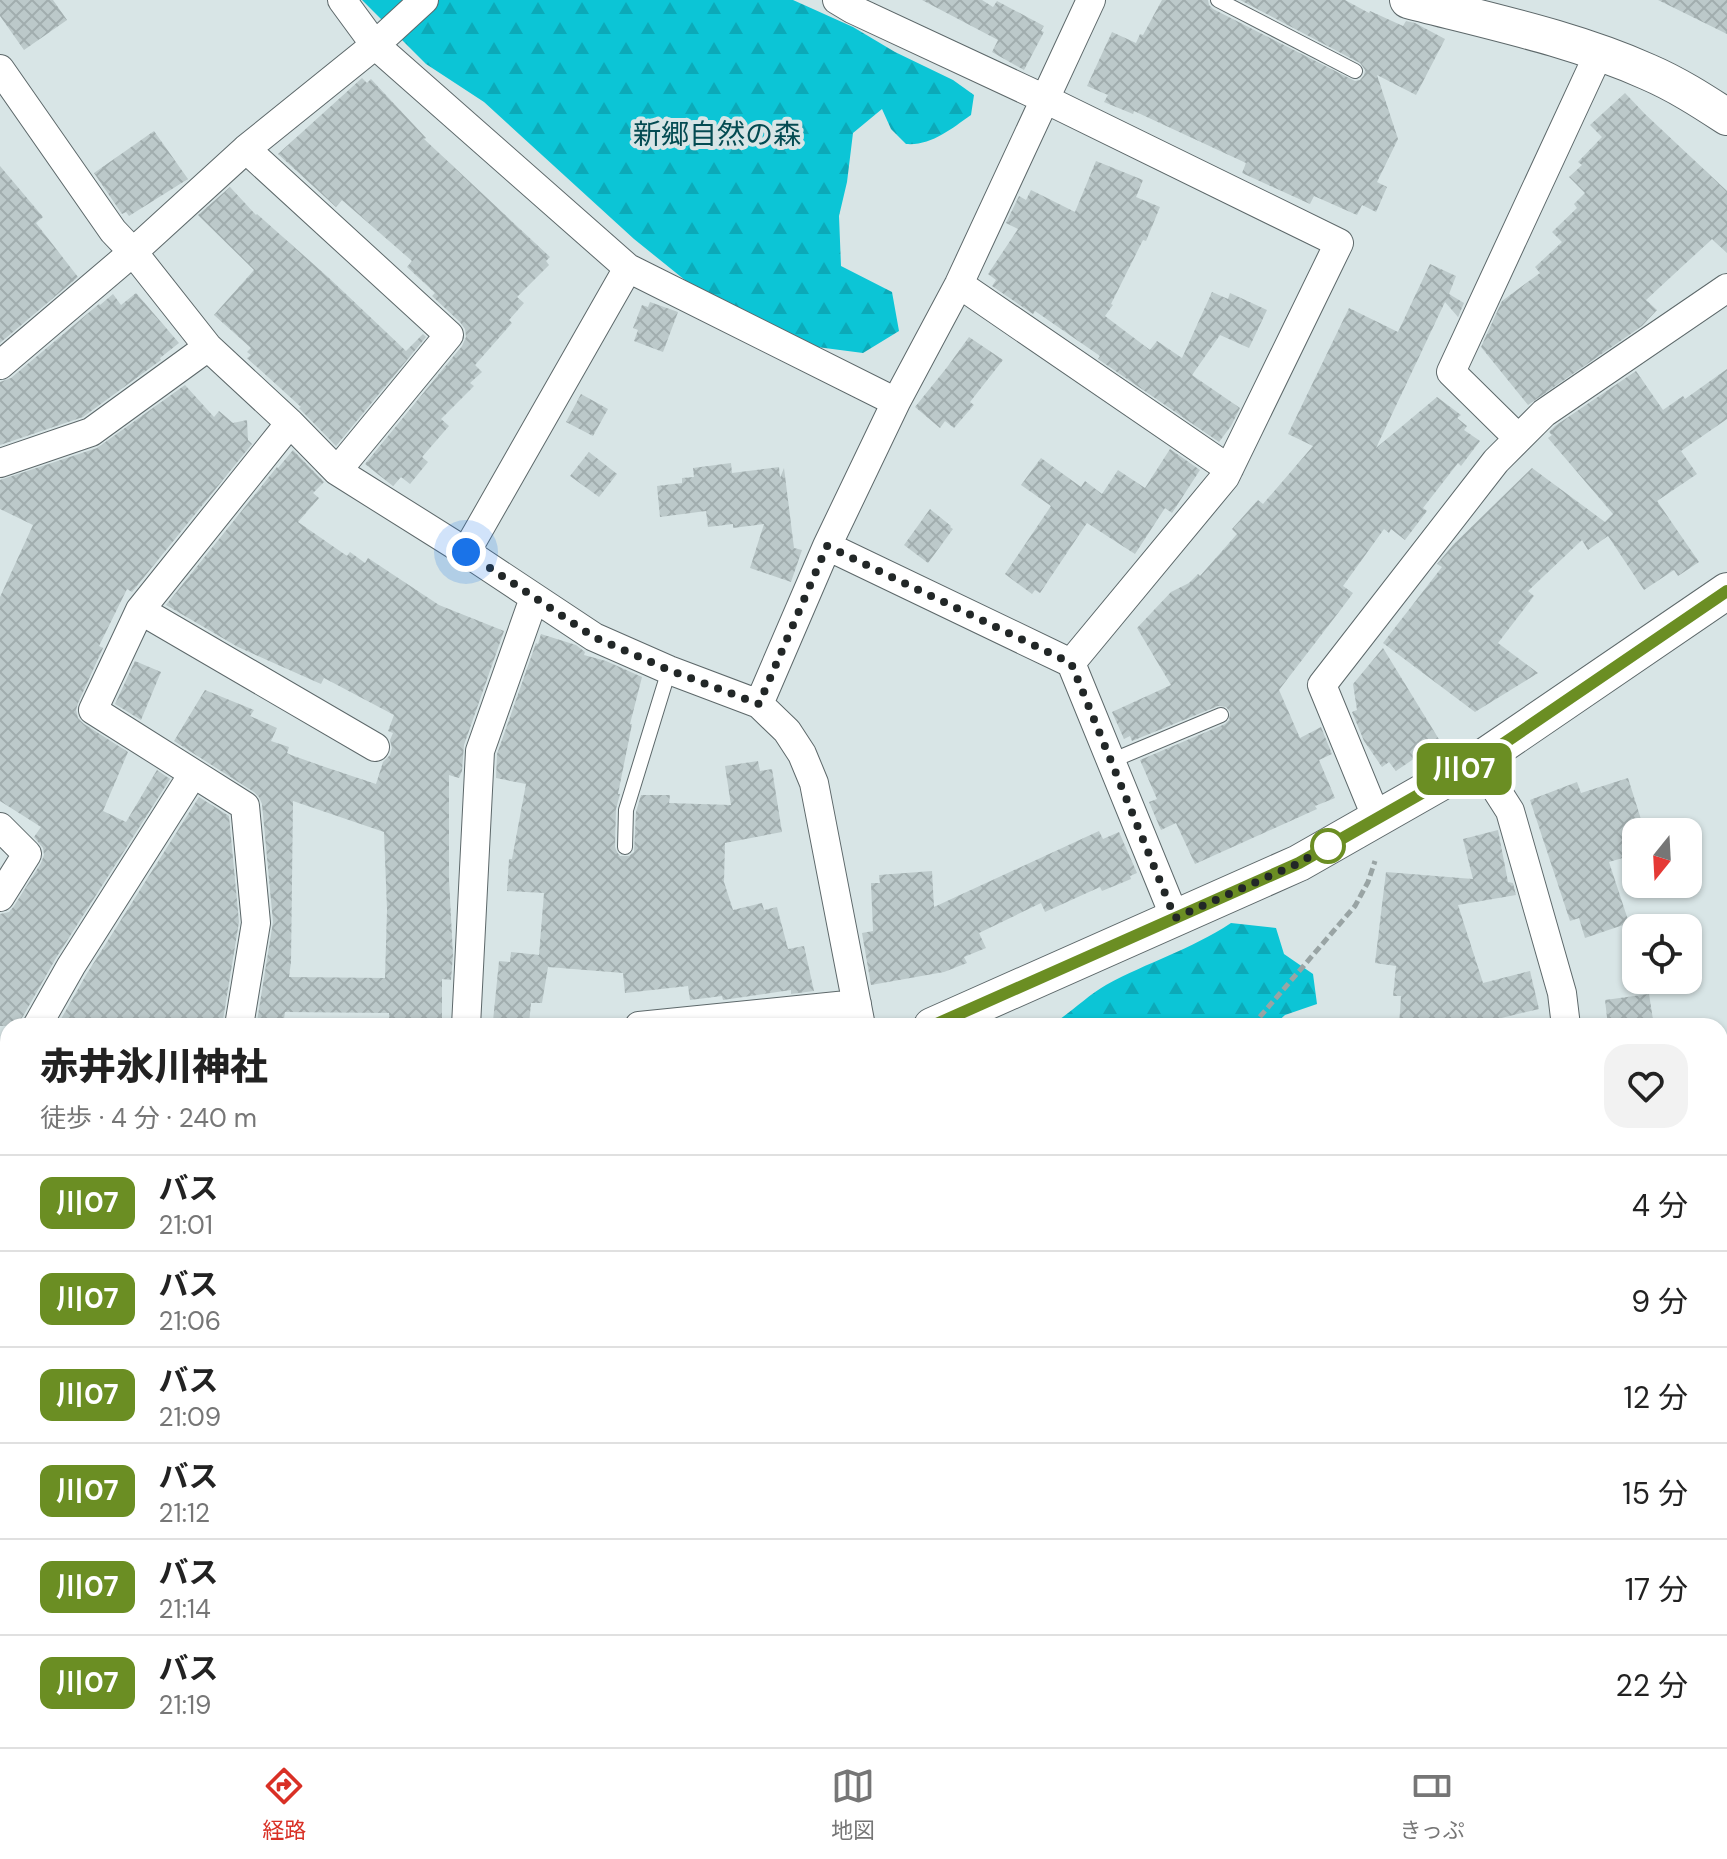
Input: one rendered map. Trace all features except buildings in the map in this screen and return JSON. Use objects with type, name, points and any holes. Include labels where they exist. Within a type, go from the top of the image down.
[{"type":"street","points":[[342,0],[375,45],[628,268],[896,402]]},
{"type":"street","points":[[0,365],[133,252],[246,149],[375,45],[424,0]]},
{"type":"street","points":[[837,0],[1339,243],[1225,477],[1071,663]]},
{"type":"street","points":[[759,704],[827,546],[896,402],[959,284],[1091,0]]},
{"type":"street","points":[[1408,0],[1599,53],[1648,72],[1727,117]]},
{"type":"street","points":[[1518,438],[1451,372],[1599,53]]},
{"type":"street","points":[[0,69],[113,231],[208,347],[337,471],[594,637],[759,704],[787,731],[802,754],[814,783],[859,1015],[799,1018]]},
{"type":"street","points":[[246,149],[449,335],[337,471]]},
{"type":"street","points":[[466,552],[628,268]]},
{"type":"street","points":[[959,284],[1229,469]]},
{"type":"street","points":[[1377,819],[1322,685],[1518,438],[1544,413],[1727,288]]},
{"type":"street","points":[[0,463],[91,432],[208,347]]},
{"type":"street","points":[[240,1018],[256,923],[245,806],[93,710],[140,610],[290,423]]},
{"type":"street","points":[[827,546],[1071,663],[1175,918]]},
{"type":"street","points":[[950,1018],[1299,863],[1478,761],[1727,591]]},
{"type":"street","points":[[466,1018],[480,751],[534,598]]},
{"type":"street","points":[[140,610],[375,747]]},
{"type":"street","points":[[1478,761],[1510,811],[1562,993],[1565,1018]]},
{"type":"street","points":[[42,1018],[193,774]]},
{"type":"street","points":[[0,827],[27,854],[0,897]]},
{"type":"lane","points":[[1218,0],[1355,71]]},
{"type":"lane","points":[[625,847],[626,810],[669,670]]},
{"type":"lane","points":[[1111,761],[1221,715]]},
{"type":"path","points":[[1259,1018],[1355,906],[1368,882],[1375,858],[1377,819]]},
{"type":"green space","name":"新郷自然の森","points":[[362,0],[793,0],[853,27],[895,52],[953,80],[974,95],[971,115],[940,136],[906,144],[891,129],[882,109],[853,133],[839,216],[841,266],[892,292],[899,331],[863,353],[794,344],[701,293],[634,239],[484,102],[426,64]]},
{"type":"green space","points":[[1231,923],[1276,928],[1284,954],[1313,974],[1317,1004],[1282,1018],[1060,1018],[1106,985]]},
{"type":"bus line","name":"川07","points":[[950,1018],[1299,863],[1478,761],[1727,591]]},
{"type":"route","points":[[466,552],[594,637],[759,704],[827,546],[1071,663],[1175,918],[1299,863],[1328,846]]}]
